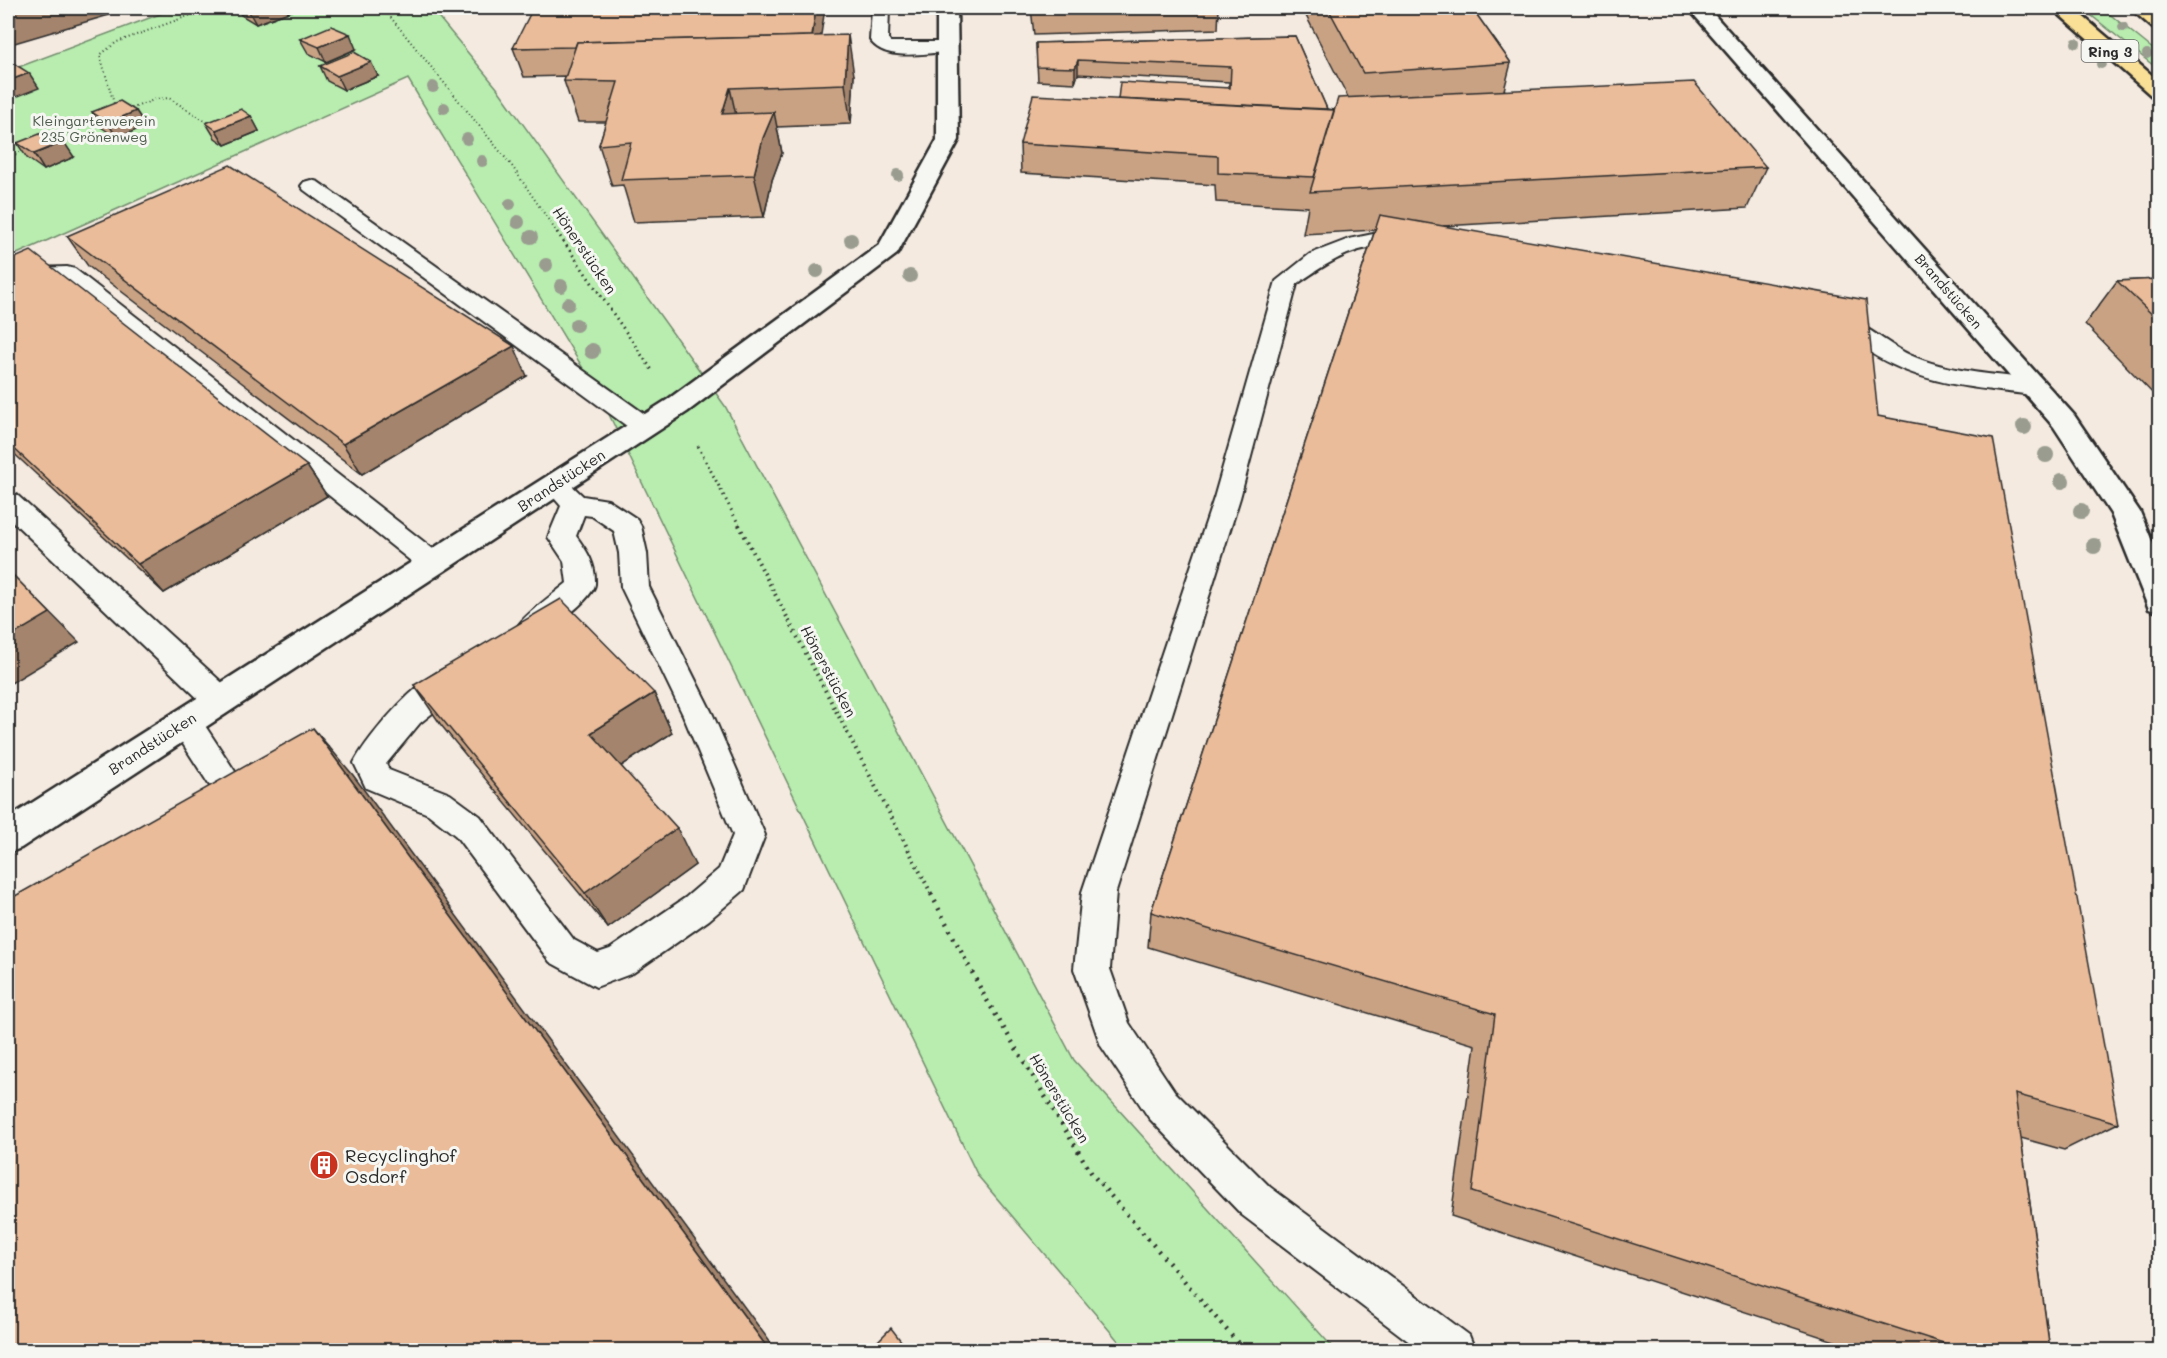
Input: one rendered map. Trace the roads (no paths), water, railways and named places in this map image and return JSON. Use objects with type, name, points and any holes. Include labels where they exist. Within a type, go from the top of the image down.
[{"type":"main road","name":"Ring 3","points":[[2062,8],[2160,93]]},
{"type":"main road","points":[[2140,8],[2160,24]]},
{"type":"street","name":"Brandstücken","points":[[8,837],[219,699],[432,564],[565,494],[644,426],[677,406],[889,249],[948,140],[947,8]]},
{"type":"street","name":"Brandstücken","points":[[1698,8],[2064,421],[2125,512],[2160,602]]},
{"type":"lane","points":[[880,8],[879,40],[884,46],[890,48],[947,47]]},
{"type":"lane","points":[[310,186],[644,426]]},
{"type":"lane","points":[[1442,249],[1378,240],[1357,244],[1318,259],[1287,280],[1227,498],[1099,892],[1092,969],[1114,1033],[1161,1105],[1256,1201],[1454,1350]]},
{"type":"lane","points":[[8,286],[33,275],[67,274],[432,564]]},
{"type":"lane","points":[[1814,315],[1826,317],[1847,327],[1902,360],[1926,369],[2033,387]]},
{"type":"lane","points":[[481,660],[423,700],[388,734],[370,763],[377,779],[440,804],[468,826],[562,951],[596,970],[621,961],[697,909],[732,879],[749,835],[698,715],[635,587],[633,553],[627,526],[599,507],[565,494],[562,537],[578,560],[581,586],[550,614],[511,640]]},
{"type":"lane","points":[[8,502],[219,699]]},
{"type":"lane","points":[[184,722],[257,832]]},
{"type":"place","name":"Recyclinghof Osdorf","points":[[324,1165]]},
{"type":"park label","name":"Kleingartenverein 235 Grönenweg","points":[[94,128]]}]
